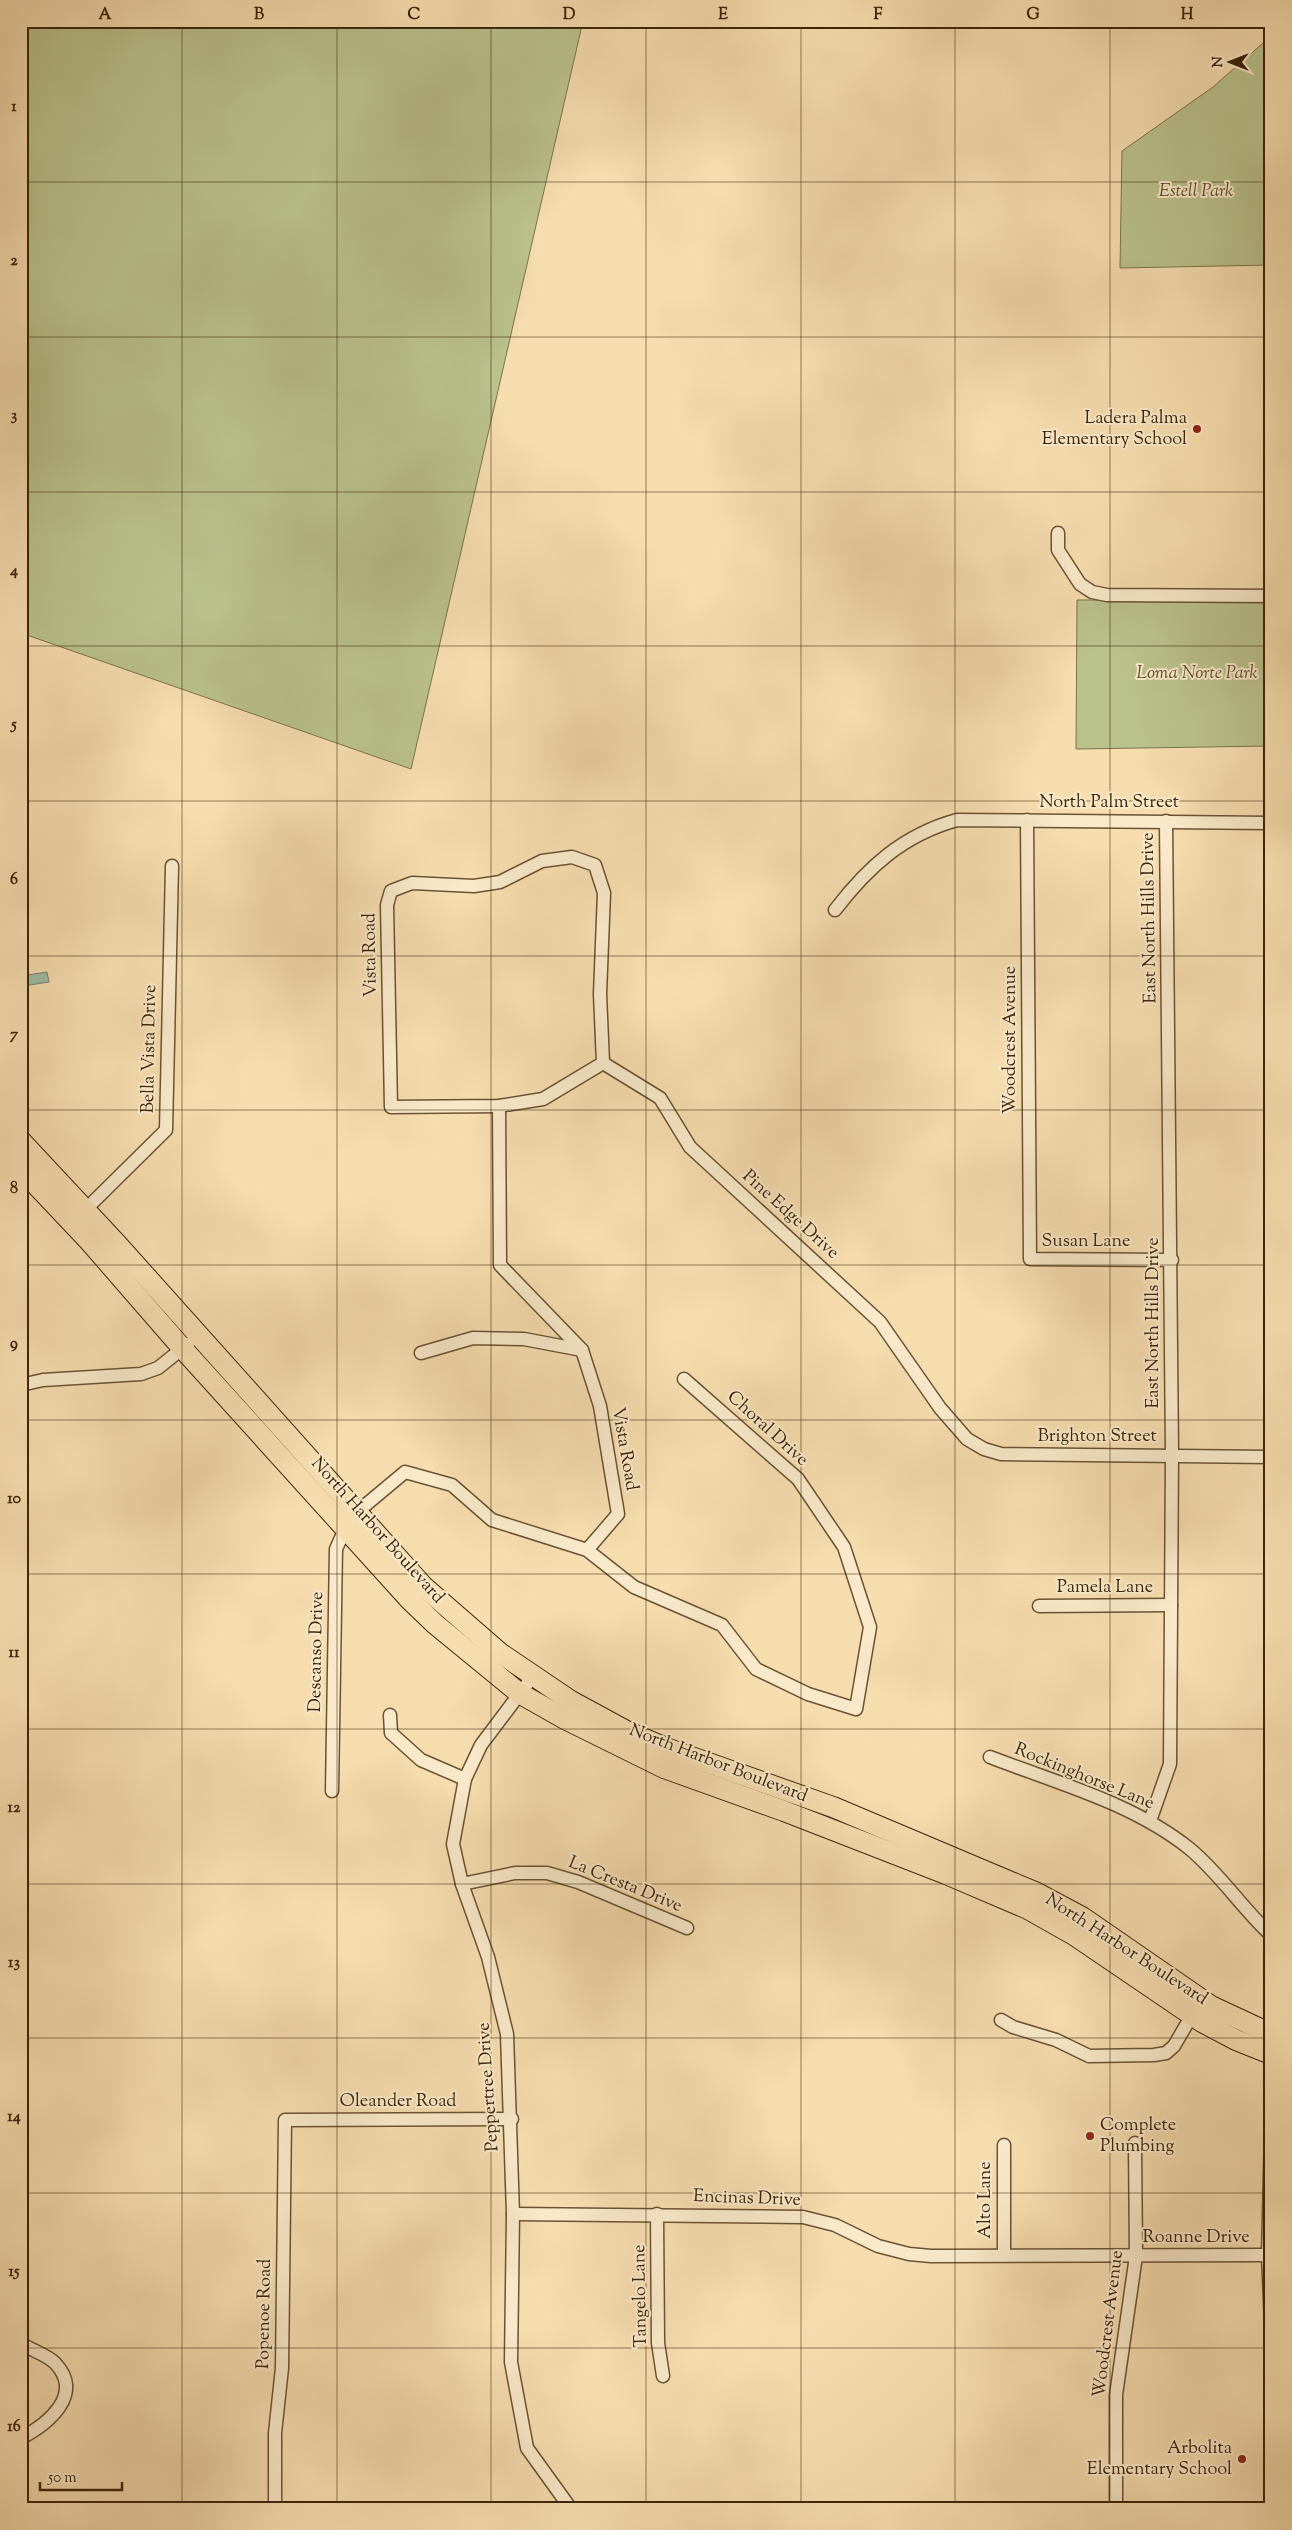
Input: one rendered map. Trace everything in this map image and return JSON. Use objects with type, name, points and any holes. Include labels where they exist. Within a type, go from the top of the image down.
[{"type":"main road","name":"North Harbor Boulevard","points":[[21,1141],[183,1349],[351,1519],[391,1551],[436,1599],[477,1634],[533,1676],[571,1701],[648,1740],[833,1807],[1037,1892],[1082,1917],[1211,2006],[1271,2034]]},
{"type":"main road","name":"North Harbor Boulevard","points":[[21,1169],[79,1216],[199,1336],[351,1519],[434,1624],[519,1693],[620,1748],[664,1768],[946,1874],[1028,1909],[1074,1935],[1192,2015],[1236,2040],[1271,2054]]},
{"type":"street","points":[[1058,533],[1058,550],[1080,584],[1092,592],[1107,595],[1271,596]]},
{"type":"street","name":"North Palm Street","points":[[835,910],[850,890],[886,854],[916,836],[957,820],[1271,823]]},
{"type":"street","name":"Woodcrest Avenue","points":[[1027,820],[1030,1259]]},
{"type":"street","name":"East North Hills Drive","points":[[1150,1821],[1170,1764],[1172,1260],[1166,821]]},
{"type":"street","name":"Vista Road","points":[[572,857],[595,865],[604,893],[600,994],[603,1063],[543,1099],[499,1106],[391,1107],[387,905],[391,891],[412,883],[474,886],[500,882],[542,861],[572,857]]},
{"type":"street","name":"Bella Vista Drive","points":[[79,1216],[166,1130],[172,866]]},
{"type":"street","name":"Pine Edge Drive","points":[[603,1063],[660,1098],[690,1148],[880,1322],[940,1408]]},
{"type":"street","name":"Vista Road","points":[[499,1106],[500,1266],[582,1350],[600,1406],[618,1514],[587,1550]]},
{"type":"street","name":"Susan Lane","points":[[1030,1259],[1172,1260]]},
{"type":"street","points":[[21,1385],[43,1380],[141,1374],[158,1368],[199,1336]]},
{"type":"street","points":[[421,1353],[473,1338],[524,1339],[582,1350]]},
{"type":"street","name":"Choral Drive","points":[[587,1550],[634,1587],[722,1625],[756,1669],[808,1694],[856,1708],[870,1627],[844,1547],[798,1478],[684,1379]]},
{"type":"street","name":"Brighton Street","points":[[940,1408],[967,1439],[984,1449],[1001,1454],[1271,1457]]},
{"type":"street","points":[[351,1519],[405,1472],[452,1485],[492,1520],[587,1550]]},
{"type":"street","name":"Descanso Drive","points":[[332,1791],[336,1549],[351,1519]]},
{"type":"street","name":"Pamela Lane","points":[[1038,1606],[1171,1605]]},
{"type":"street","name":"Peppertree Drive","points":[[533,1676],[481,1746],[465,1779],[453,1844],[462,1884],[488,1957],[507,2034],[512,2119],[511,2362],[527,2448],[570,2509]]},
{"type":"street","points":[[390,1715],[391,1733],[420,1760],[465,1779]]},
{"type":"street","name":"Rockinghorse Lane","points":[[990,1758],[1117,1806],[1150,1821],[1192,1850],[1271,1935]]},
{"type":"street","name":"La Cresta Drive","points":[[462,1884],[515,1873],[547,1873],[578,1882],[686,1928]]},
{"type":"street","points":[[1001,2020],[1013,2027],[1056,2040],[1089,2056],[1154,2056],[1170,2050],[1192,2015]]},
{"type":"street","name":"Oleander Road","points":[[285,2120],[512,2119]]},
{"type":"street","name":"Popenoe Road","points":[[275,2509],[275,2433],[282,2368],[285,2120]]},
{"type":"street","points":[[1271,2133],[1268,2255],[1271,2323]]},
{"type":"street","name":"Woodcrest Avenue","points":[[1116,2509],[1116,2395],[1136,2256],[1135,2143]]},
{"type":"street","name":"Alto Lane","points":[[1004,2145],[1004,2255]]},
{"type":"street","name":"Encinas Drive","points":[[513,2214],[803,2217],[835,2225],[878,2246],[909,2254],[1004,2255]]},
{"type":"street","name":"Tangelo Lane","points":[[657,2214],[658,2343],[663,2376]]},
{"type":"street","name":"Roanne Drive","points":[[1004,2255],[1268,2255]]},
{"type":"street","points":[[21,2343],[54,2363],[64,2378],[65,2390],[61,2406],[50,2420],[21,2438]]},
{"type":"green space","points":[[21,21],[583,21],[411,769],[21,633]]},
{"type":"green space","name":"Estell Park","points":[[1271,36],[1271,265],[1120,268],[1122,151],[1213,87]]},
{"type":"green space","name":"Loma Norte Park","points":[[1077,600],[1271,600],[1271,746],[1076,749]]},
{"type":"shaded area","points":[[47,972],[49,982],[23,986],[21,976]]},
{"type":"place","name":"Ladera Palma Elementary School","points":[[1197,429]]},
{"type":"place","name":"Complete Plumbing","points":[[1090,2136]]},
{"type":"place","name":"Arbolita Elementary School","points":[[1242,2459]]}]
